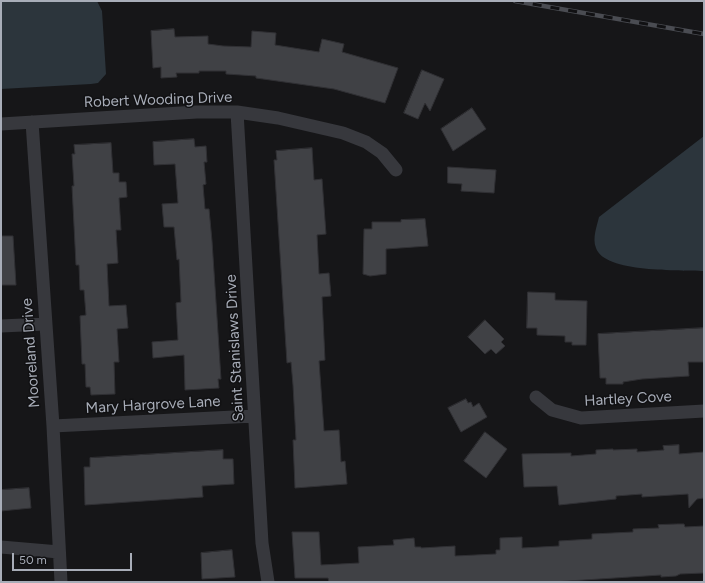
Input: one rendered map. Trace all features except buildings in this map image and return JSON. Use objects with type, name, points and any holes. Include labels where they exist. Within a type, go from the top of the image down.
[{"type":"street","name":"Robert Wooding Drive","points":[[1,124],[197,112],[237,112],[278,118],[343,133],[366,142],[382,153],[396,170]]},
{"type":"street","name":"Saint Stanislaws Drive","points":[[237,112],[262,543],[268,582]]},
{"type":"street","name":"Mooreland Drive","points":[[32,122],[53,426],[61,582]]},
{"type":"street","points":[[1,326],[45,324]]},
{"type":"street","name":"Hartley Cove","points":[[536,396],[552,410],[581,418],[704,411]]},
{"type":"street","name":"Mary Hargrove Lane","points":[[53,426],[254,416]]},
{"type":"street","points":[[1,547],[59,552]]},
{"type":"shaded area","points":[[1,1],[97,1],[102,11],[106,74],[98,83],[91,84],[1,89]]},
{"type":"shaded area","points":[[704,136],[704,271],[662,270],[628,266],[613,262],[602,256],[596,248],[594,240],[599,217]]},
{"type":"railway","points":[[515,1],[704,34]]}]
